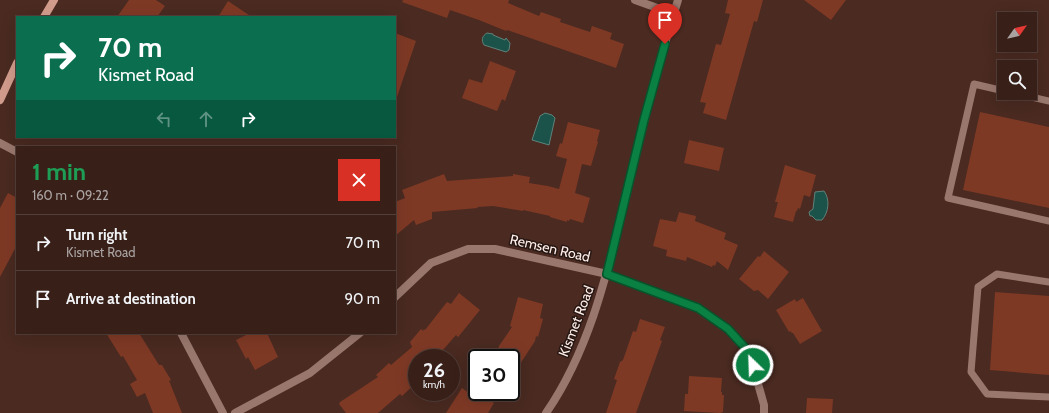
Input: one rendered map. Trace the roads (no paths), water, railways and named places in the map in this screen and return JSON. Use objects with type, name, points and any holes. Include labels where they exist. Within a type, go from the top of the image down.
[{"type":"main road","points":[[45,16],[54,0]]},
{"type":"main road","points":[[0,100],[16,65]]},
{"type":"street","points":[[635,0],[674,14]]},
{"type":"street","name":"Kismet Road","points":[[546,413],[581,351],[607,274],[644,120],[678,0]]},
{"type":"street","points":[[0,142],[16,151]]},
{"type":"street","name":"Remsen Road","points":[[396,296],[431,263],[468,249],[495,249],[607,274],[698,308],[728,329],[749,352],[764,405],[764,413]]},
{"type":"street","points":[[182,334],[223,413]]},
{"type":"street","points":[[235,413],[310,374],[359,334]]},
{"type":"lane","points":[[997,89],[974,84],[948,198],[1049,221]]},
{"type":"lane","points":[[1037,98],[1049,101]]},
{"type":"lane","points":[[1049,282],[997,274],[978,287],[972,372],[988,394],[1049,396]]},
{"type":"water","points":[[487,33],[493,34],[505,40],[506,38],[510,43],[509,50],[506,52],[484,45],[482,38]]},
{"type":"water","points":[[545,113],[552,115],[555,118],[549,145],[532,140],[540,116]]},
{"type":"water","points":[[824,191],[828,206],[822,220],[816,220],[810,216],[809,212],[813,209],[815,192]]}]
